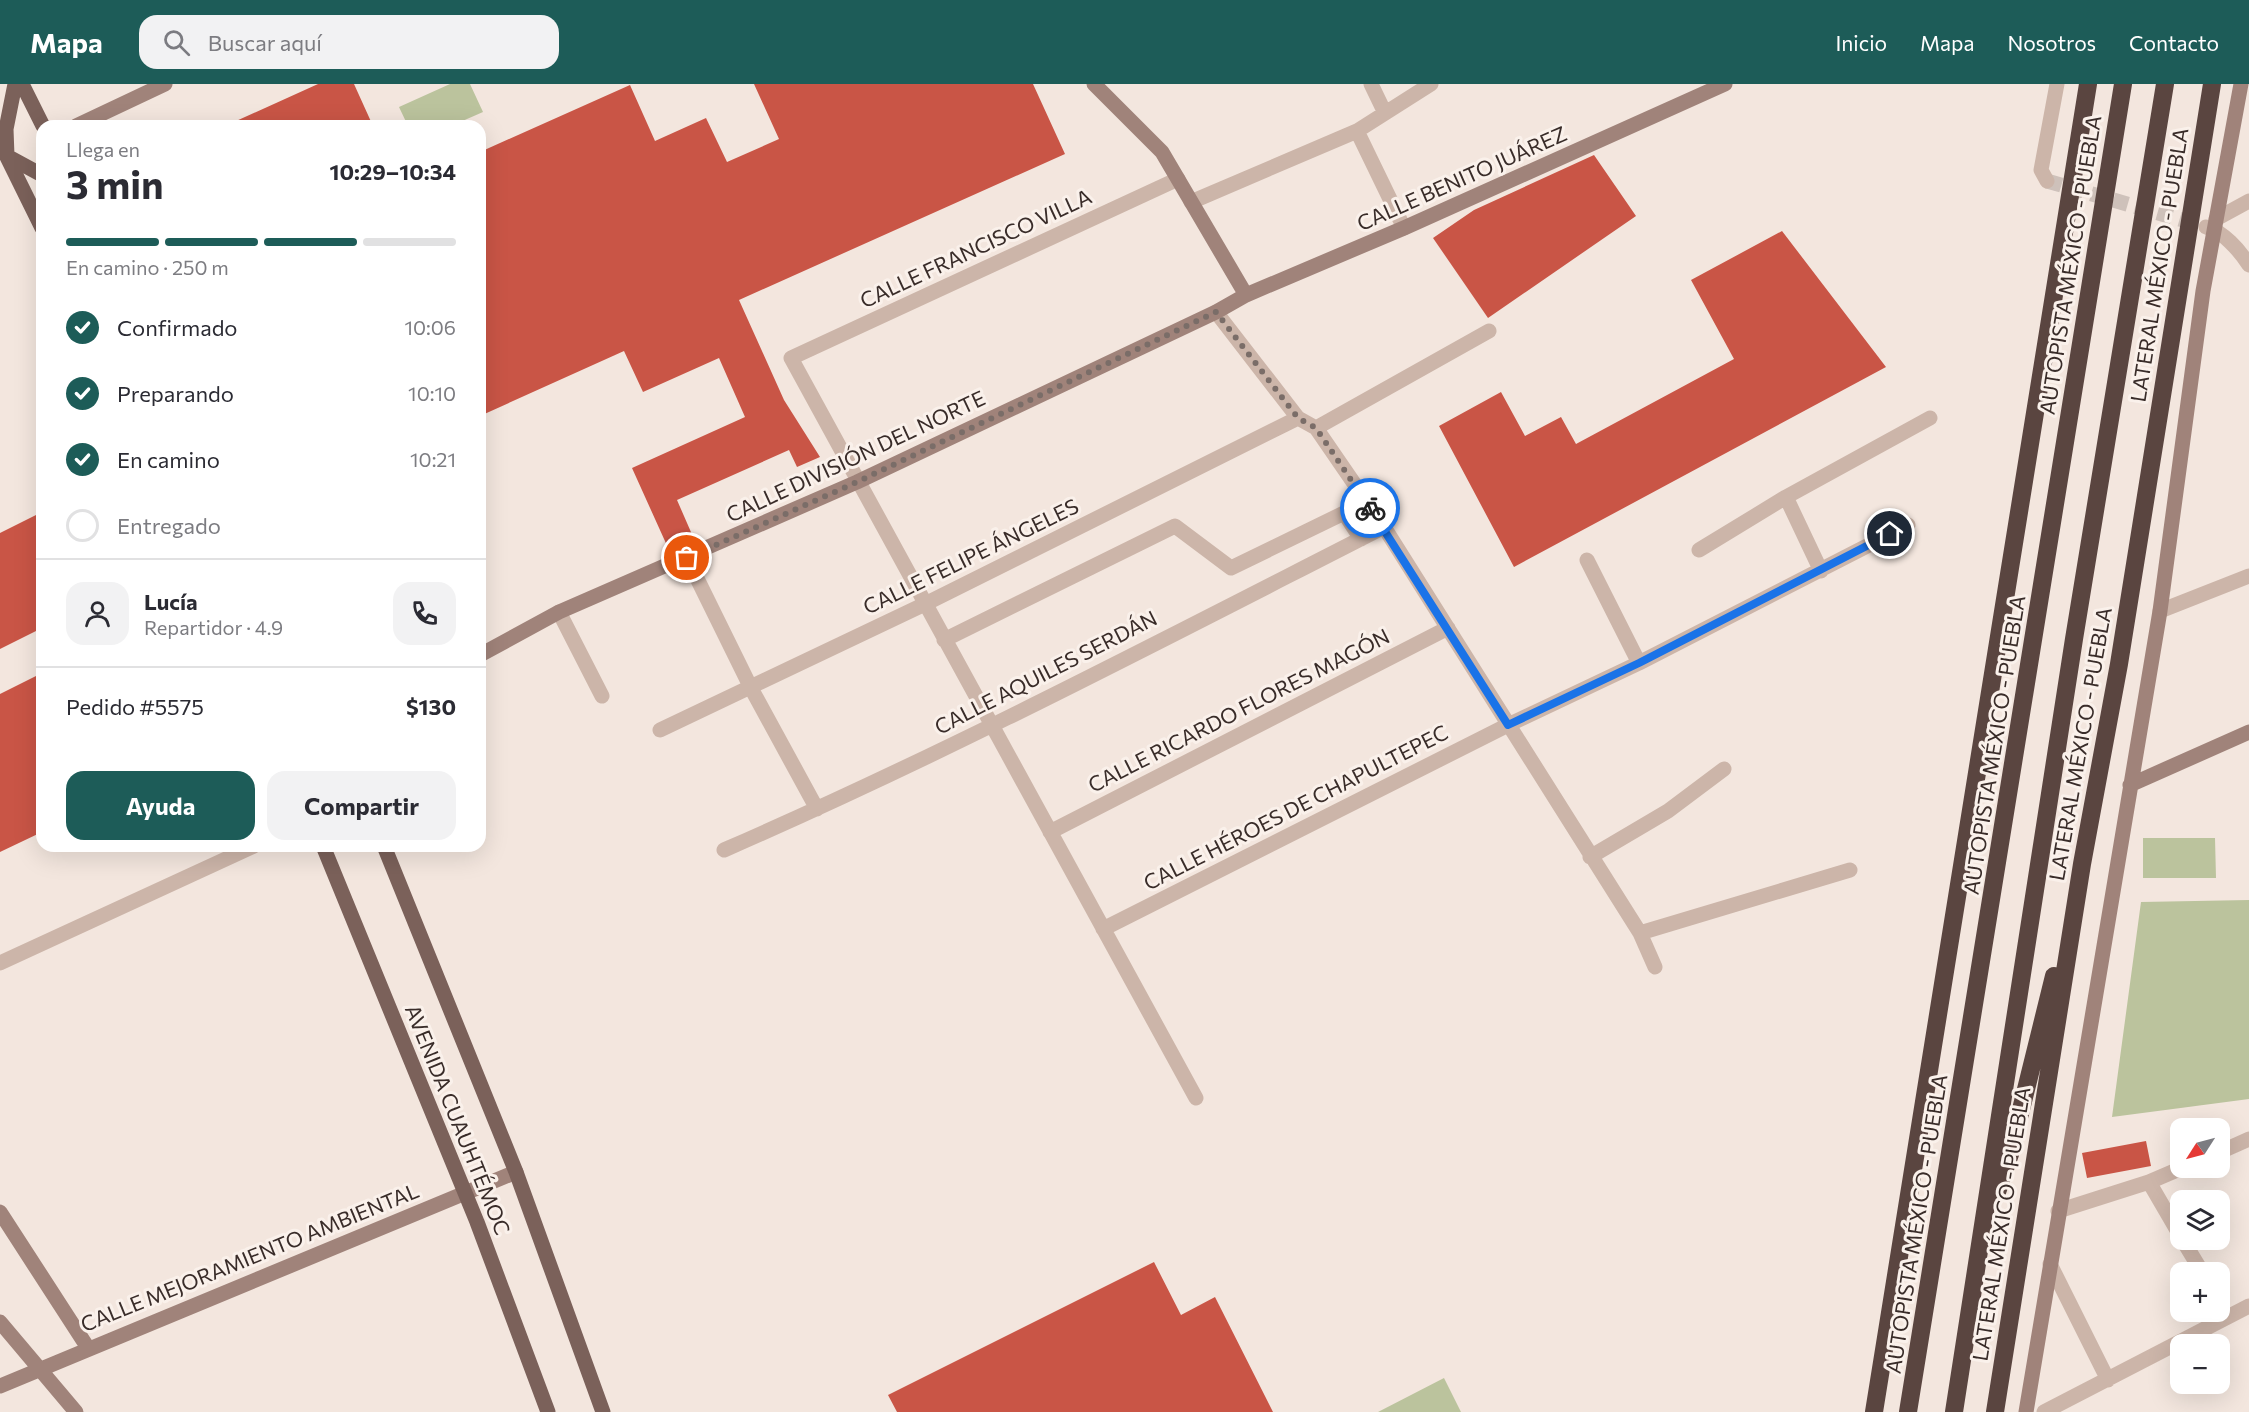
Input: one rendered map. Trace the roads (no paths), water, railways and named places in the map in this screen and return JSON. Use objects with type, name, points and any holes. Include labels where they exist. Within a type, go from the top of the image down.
[{"type":"highway","points":[[1874,1412],[2088,84]]},
{"type":"highway","name":"AUTOPISTA MÉXICO - PUEBLA","points":[[1908,1412],[2123,84]]},
{"type":"highway","points":[[1954,1412],[2074,639],[2165,84]]},
{"type":"highway","name":"LATERAL MÉXICO - PUEBLA","points":[[1995,1412],[2082,864],[2119,664],[2212,84]]},
{"type":"highway","points":[[1978,1251],[2010,1154],[2082,864]]},
{"type":"main road","points":[[15,84],[2,153],[36,217]]},
{"type":"main road","points":[[22,84],[41,120]]},
{"type":"main road","points":[[89,120],[165,84]]},
{"type":"main road","points":[[1094,84],[1162,152],[1246,295]]},
{"type":"main road","name":"CALLE BENITO JUÁREZ","points":[[1216,312],[1246,295],[1404,228],[1725,84]]},
{"type":"main road","points":[[2025,1412],[2160,611],[2212,225],[2241,84]]},
{"type":"main road","points":[[2,153],[36,172]]},
{"type":"main road","name":"CALLE DIVISIÓN DEL NORTE","points":[[486,652],[558,612],[687,558],[857,482],[1216,312]]},
{"type":"main road","points":[[2130,786],[2249,732]]},
{"type":"main road","name":"AVENIDA CUAUHTÉMOC","points":[[325,852],[465,1192],[548,1412]]},
{"type":"main road","name":"AVENIDA CUAUHTÉMOC","points":[[386,852],[516,1172],[603,1412]]},
{"type":"main road","name":"CALLE MEJORAMIENTO AMBIENTAL","points":[[0,1386],[516,1172]]},
{"type":"main road","points":[[0,1212],[88,1348]]},
{"type":"main road","points":[[0,1322],[76,1412]]},
{"type":"street","points":[[1371,84],[1384,111]]},
{"type":"street","points":[[1191,202],[1357,131],[1384,111],[1431,84]]},
{"type":"street","points":[[2047,181],[2041,170],[2057,84]]},
{"type":"street","points":[[1357,131],[1404,228]]},
{"type":"street","name":"CALLE FRANCISCO VILLA","points":[[857,482],[791,358],[1178,179]]},
{"type":"street","points":[[2249,201],[2212,225],[2241,253],[2249,266]]},
{"type":"street","points":[[1216,312],[1298,418],[1316,428],[1384,527],[1640,933],[1655,967]]},
{"type":"street","points":[[1316,428],[1490,331]]},
{"type":"street","name":"CALLE FELIPE ÁNGELES","points":[[660,730],[925,604],[1298,418]]},
{"type":"street","points":[[1699,550],[1786,497],[1930,418]]},
{"type":"street","points":[[857,482],[1196,1098]]},
{"type":"street","points":[[1786,497],[1821,571]]},
{"type":"street","points":[[944,640],[1175,526],[1231,568],[1344,513],[1361,539]]},
{"type":"street","name":"CALLE HÉROES DE CHAPULTEPEC","points":[[1103,929],[1508,725],[1639,663],[1908,525]]},
{"type":"street","name":"CALLE AQUILES SERDÁN","points":[[724,850],[817,809],[991,726],[1384,527]]},
{"type":"street","points":[[687,558],[752,688],[817,809]]},
{"type":"street","points":[[1587,560],[1639,663]]},
{"type":"street","points":[[2160,611],[2249,576]]},
{"type":"street","points":[[558,612],[602,696]]},
{"type":"street","name":"CALLE RICARDO FLORES MAGÓN","points":[[1050,832],[1448,628]]},
{"type":"street","points":[[1590,857],[1668,811],[1724,769]]},
{"type":"street","points":[[0,963],[241,852]]},
{"type":"street","points":[[1640,933],[1850,870]]},
{"type":"street","points":[[2230,1148],[2249,1139]]},
{"type":"street","points":[[2058,1211],[2170,1173]]},
{"type":"street","points":[[2149,1182],[2170,1218]]},
{"type":"street","points":[[2050,1264],[2108,1380]]},
{"type":"street","points":[[2230,1309],[2249,1306]]},
{"type":"street","points":[[2044,1412],[2108,1380],[2204,1322]]},
{"type":"tunnel","points":[[2047,181],[2200,225]]}]
